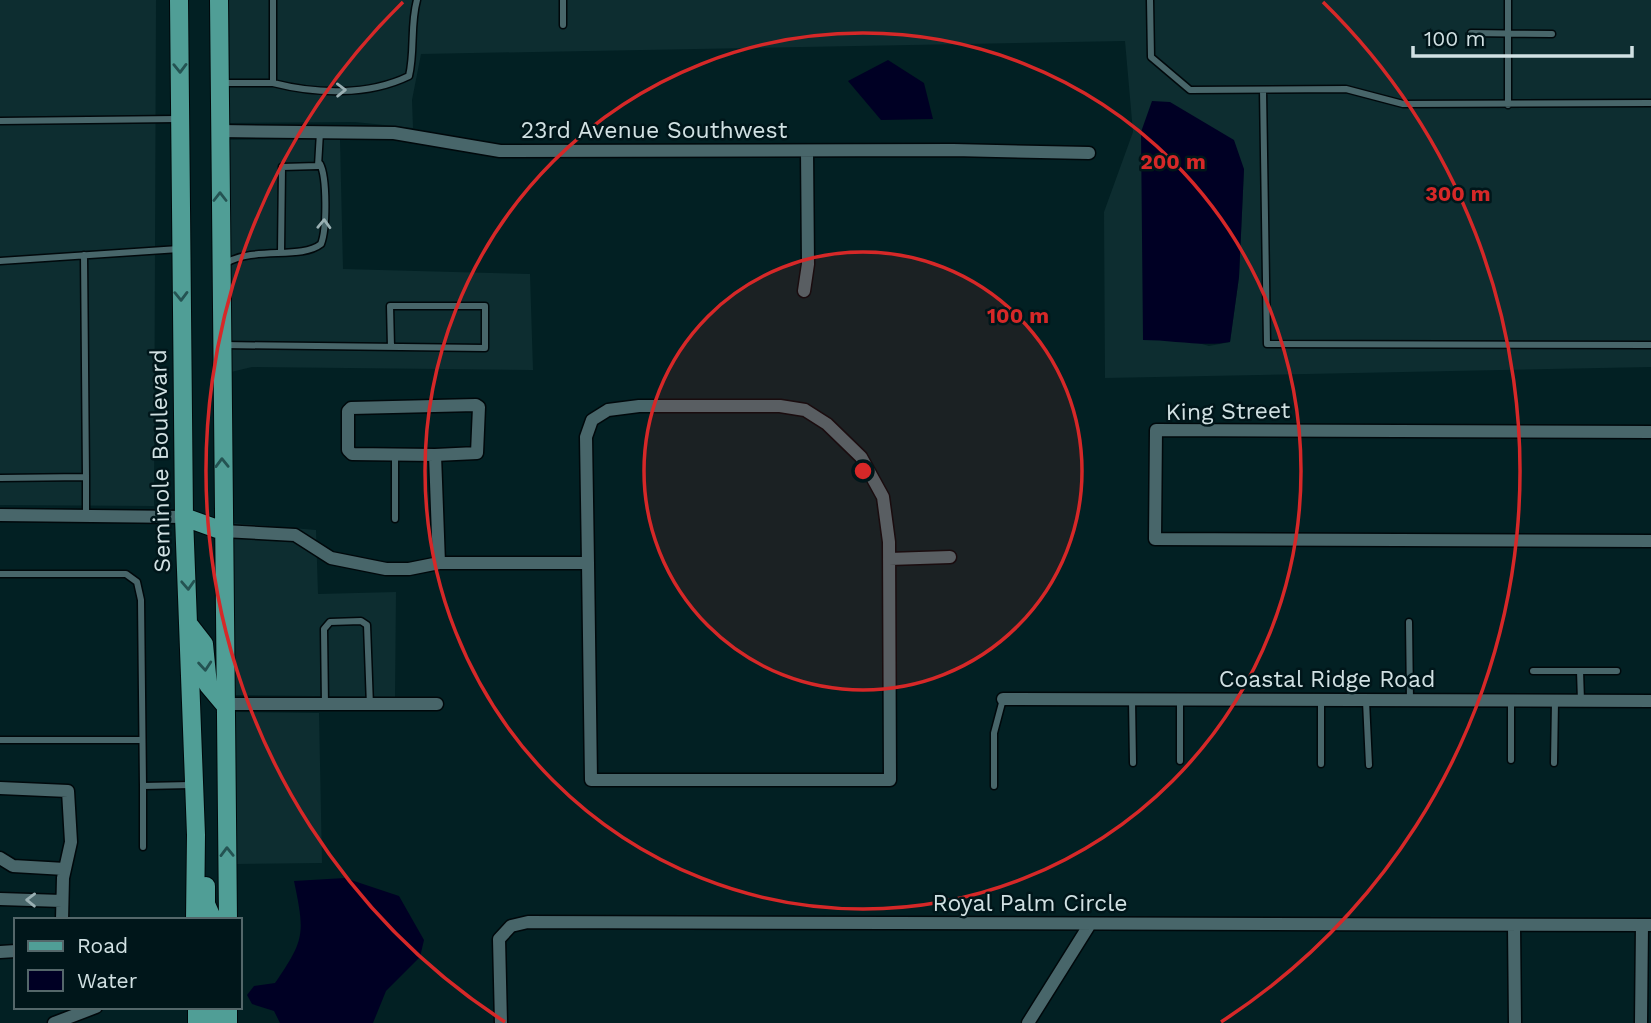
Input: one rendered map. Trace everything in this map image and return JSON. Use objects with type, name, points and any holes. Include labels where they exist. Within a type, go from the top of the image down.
[{"type":"main road","name":"Seminole Boulevard","points":[[179,0],[184,517],[196,835],[195,918]]},
{"type":"main road","points":[[219,0],[228,918]]},
{"type":"main road","points":[[184,517],[223,531]]},
{"type":"main road","points":[[190,626],[204,644],[208,685],[224,704]]},
{"type":"main road","points":[[196,835],[206,854],[206,905],[212,918]]},
{"type":"street","name":"23rd Avenue Southwest","points":[[220,131],[394,133],[500,151],[1089,153]]},
{"type":"street","points":[[804,291],[808,264],[807,151]]},
{"type":"street","points":[[639,406],[780,406],[805,410],[827,424],[861,457],[883,496],[889,559],[890,780],[592,780],[588,563],[586,437],[592,420],[608,410],[639,406]]},
{"type":"street","points":[[479,407],[477,453],[435,454],[352,454],[348,450],[348,411],[351,408],[479,407]]},
{"type":"street","name":"King Street","points":[[1651,432],[1156,430],[1155,540],[1651,541]]},
{"type":"street","points":[[435,454],[439,563]]},
{"type":"street","points":[[0,516],[184,517]]},
{"type":"street","points":[[223,531],[295,535],[331,558],[386,569],[409,569],[439,563],[588,563]]},
{"type":"street","points":[[889,559],[950,557]]},
{"type":"street","name":"Coastal Ridge Road","points":[[1003,699],[1651,701]]},
{"type":"street","points":[[224,704],[437,704]]},
{"type":"street","points":[[0,788],[68,791],[71,842],[65,869],[62,918]]},
{"type":"street","points":[[0,858],[13,866],[65,869]]},
{"type":"street","points":[[0,899],[62,901]]},
{"type":"street","name":"Royal Palm Circle","points":[[501,1023],[499,939],[511,926],[528,922],[1646,925]]},
{"type":"street","points":[[1028,1023],[1090,924]]},
{"type":"street","points":[[1641,1023],[1646,925]]},
{"type":"street","points":[[1514,926],[1515,1023]]},
{"type":"street","points":[[54,1023],[91,1009]]},
{"type":"lane","points":[[273,0],[273,83]]},
{"type":"lane","points":[[220,83],[273,83],[306,90],[389,86],[409,76],[413,14],[417,0]]},
{"type":"lane","points":[[563,0],[563,25]]},
{"type":"lane","points":[[1150,0],[1151,57],[1190,90],[1346,89],[1403,104],[1651,103]]},
{"type":"lane","points":[[1508,0],[1508,105]]},
{"type":"lane","points":[[1471,33],[1552,34]]},
{"type":"lane","points":[[1263,90],[1266,344],[1651,345]]},
{"type":"lane","points":[[0,121],[180,119]]},
{"type":"lane","points":[[221,265],[242,254],[311,249],[323,239],[324,173],[320,164],[320,131]]},
{"type":"lane","points":[[281,252],[282,167],[320,164]]},
{"type":"lane","points":[[0,261],[180,248]]},
{"type":"lane","points":[[84,255],[86,516]]},
{"type":"lane","points":[[221,345],[485,348],[485,306],[390,306],[391,346]]},
{"type":"lane","points":[[395,454],[395,519]]},
{"type":"lane","points":[[0,478],[86,477]]},
{"type":"lane","points":[[0,574],[126,574],[137,582],[141,600],[143,848]]},
{"type":"lane","points":[[324,705],[324,629],[330,622],[361,621],[368,625],[370,706]]},
{"type":"lane","points":[[1409,622],[1410,701]]},
{"type":"lane","points":[[1534,671],[1617,671]]},
{"type":"lane","points":[[1580,671],[1581,701]]},
{"type":"lane","points":[[993,786],[994,733],[1003,699]]},
{"type":"lane","points":[[1132,700],[1133,762]]},
{"type":"lane","points":[[1180,700],[1180,761]]},
{"type":"lane","points":[[1321,700],[1321,764]]},
{"type":"lane","points":[[1366,701],[1368,765]]},
{"type":"lane","points":[[1511,701],[1511,760]]},
{"type":"lane","points":[[1554,764],[1555,701]]},
{"type":"lane","points":[[0,740],[142,740]]},
{"type":"lane","points":[[142,786],[193,785]]},
{"type":"shaded area","points":[[0,0],[156,0],[154,506],[0,505]]},
{"type":"shaded area","points":[[229,0],[1651,0],[1651,367],[1105,378],[1104,212],[1133,132],[1125,41],[421,54],[412,100],[413,128],[355,122],[230,123]],"holes":[[[1244,169],[1239,277],[1230,342],[1209,346],[1188,340],[1144,340]]]},
{"type":"shaded area","points":[[340,139],[343,269],[530,274],[533,370],[252,367],[231,372],[230,140]]},
{"type":"shaded area","points":[[232,523],[316,530],[318,594],[396,592],[395,697],[234,695]]},
{"type":"shaded area","points":[[234,712],[319,713],[322,863],[235,864]]},
{"type":"water","points":[[888,60],[924,83],[933,119],[881,120],[848,81]]},
{"type":"water","points":[[1152,101],[1170,102],[1234,140],[1244,169],[1239,277],[1230,342],[1199,344],[1143,340],[1141,132]]},
{"type":"water","points":[[345,878],[399,896],[424,940],[420,957],[386,991],[373,1023],[280,1023],[274,1011],[252,1004],[247,995],[254,986],[275,983],[297,945],[301,925],[294,881]]}]
